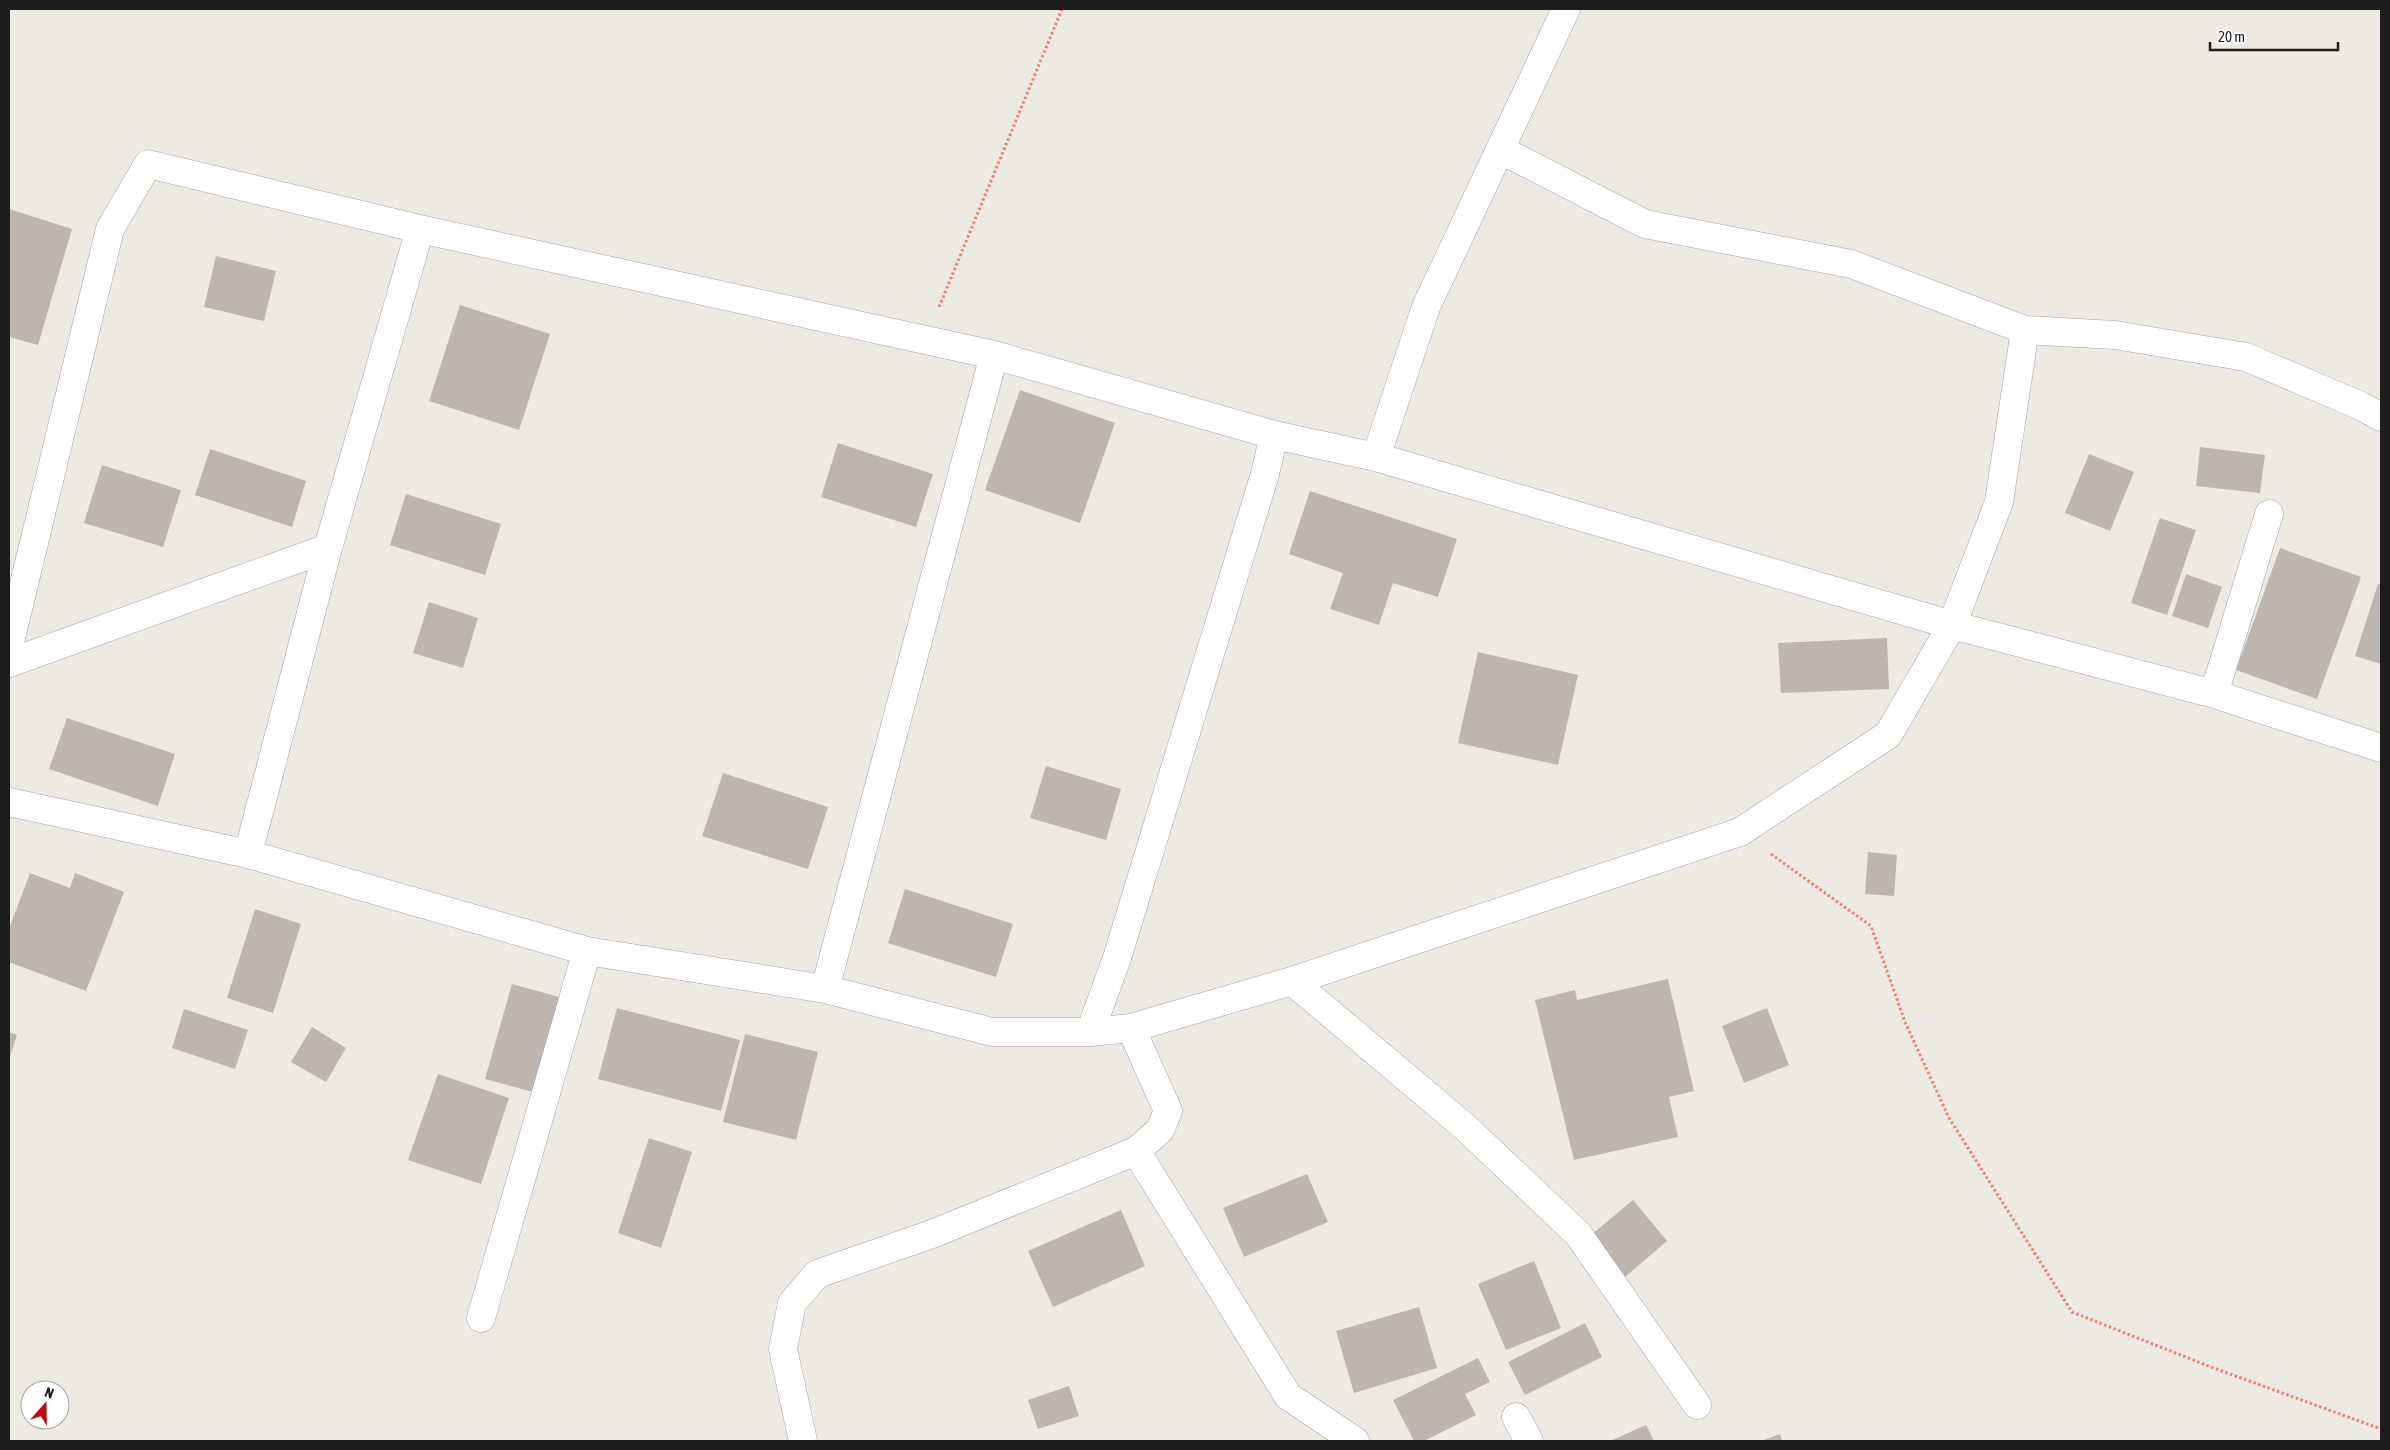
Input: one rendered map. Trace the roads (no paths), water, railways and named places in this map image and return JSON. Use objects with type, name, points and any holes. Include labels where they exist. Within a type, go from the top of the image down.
[{"type":"street","points":[[1376,457],[1426,307],[1502,150],[1566,9]]},
{"type":"street","points":[[1502,150],[1644,224],[1851,264],[2025,330],[2114,334],[2246,357],[2361,406],[2381,417]]},
{"type":"street","points":[[9,646],[110,229],[148,164],[420,229],[994,354],[1274,435],[1376,457],[1952,624],[2214,694],[2381,748]]},
{"type":"street","points":[[248,854],[328,548],[420,229]]},
{"type":"street","points":[[9,802],[248,854],[587,951],[825,989],[992,1032],[1090,1032],[1131,1028],[1292,981],[1740,832],[1888,735],[1952,624],[1999,502],[2025,330]]},
{"type":"street","points":[[825,989],[994,354]]},
{"type":"street","points":[[1090,1032],[1120,949],[1265,474],[1274,435]]},
{"type":"street","points":[[2214,694],[2269,514]]},
{"type":"street","points":[[9,663],[328,548]]},
{"type":"street","points":[[481,1318],[587,951]]},
{"type":"street","points":[[1292,981],[1465,1127],[1578,1234],[1697,1405]]},
{"type":"street","points":[[803,1441],[783,1349],[792,1303],[817,1274],[932,1234],[1136,1151],[1160,1130],[1168,1111],[1131,1028]]},
{"type":"street","points":[[1136,1151],[1288,1396],[1355,1441]]},
{"type":"street","points":[[1516,1417],[1529,1441]]}]
